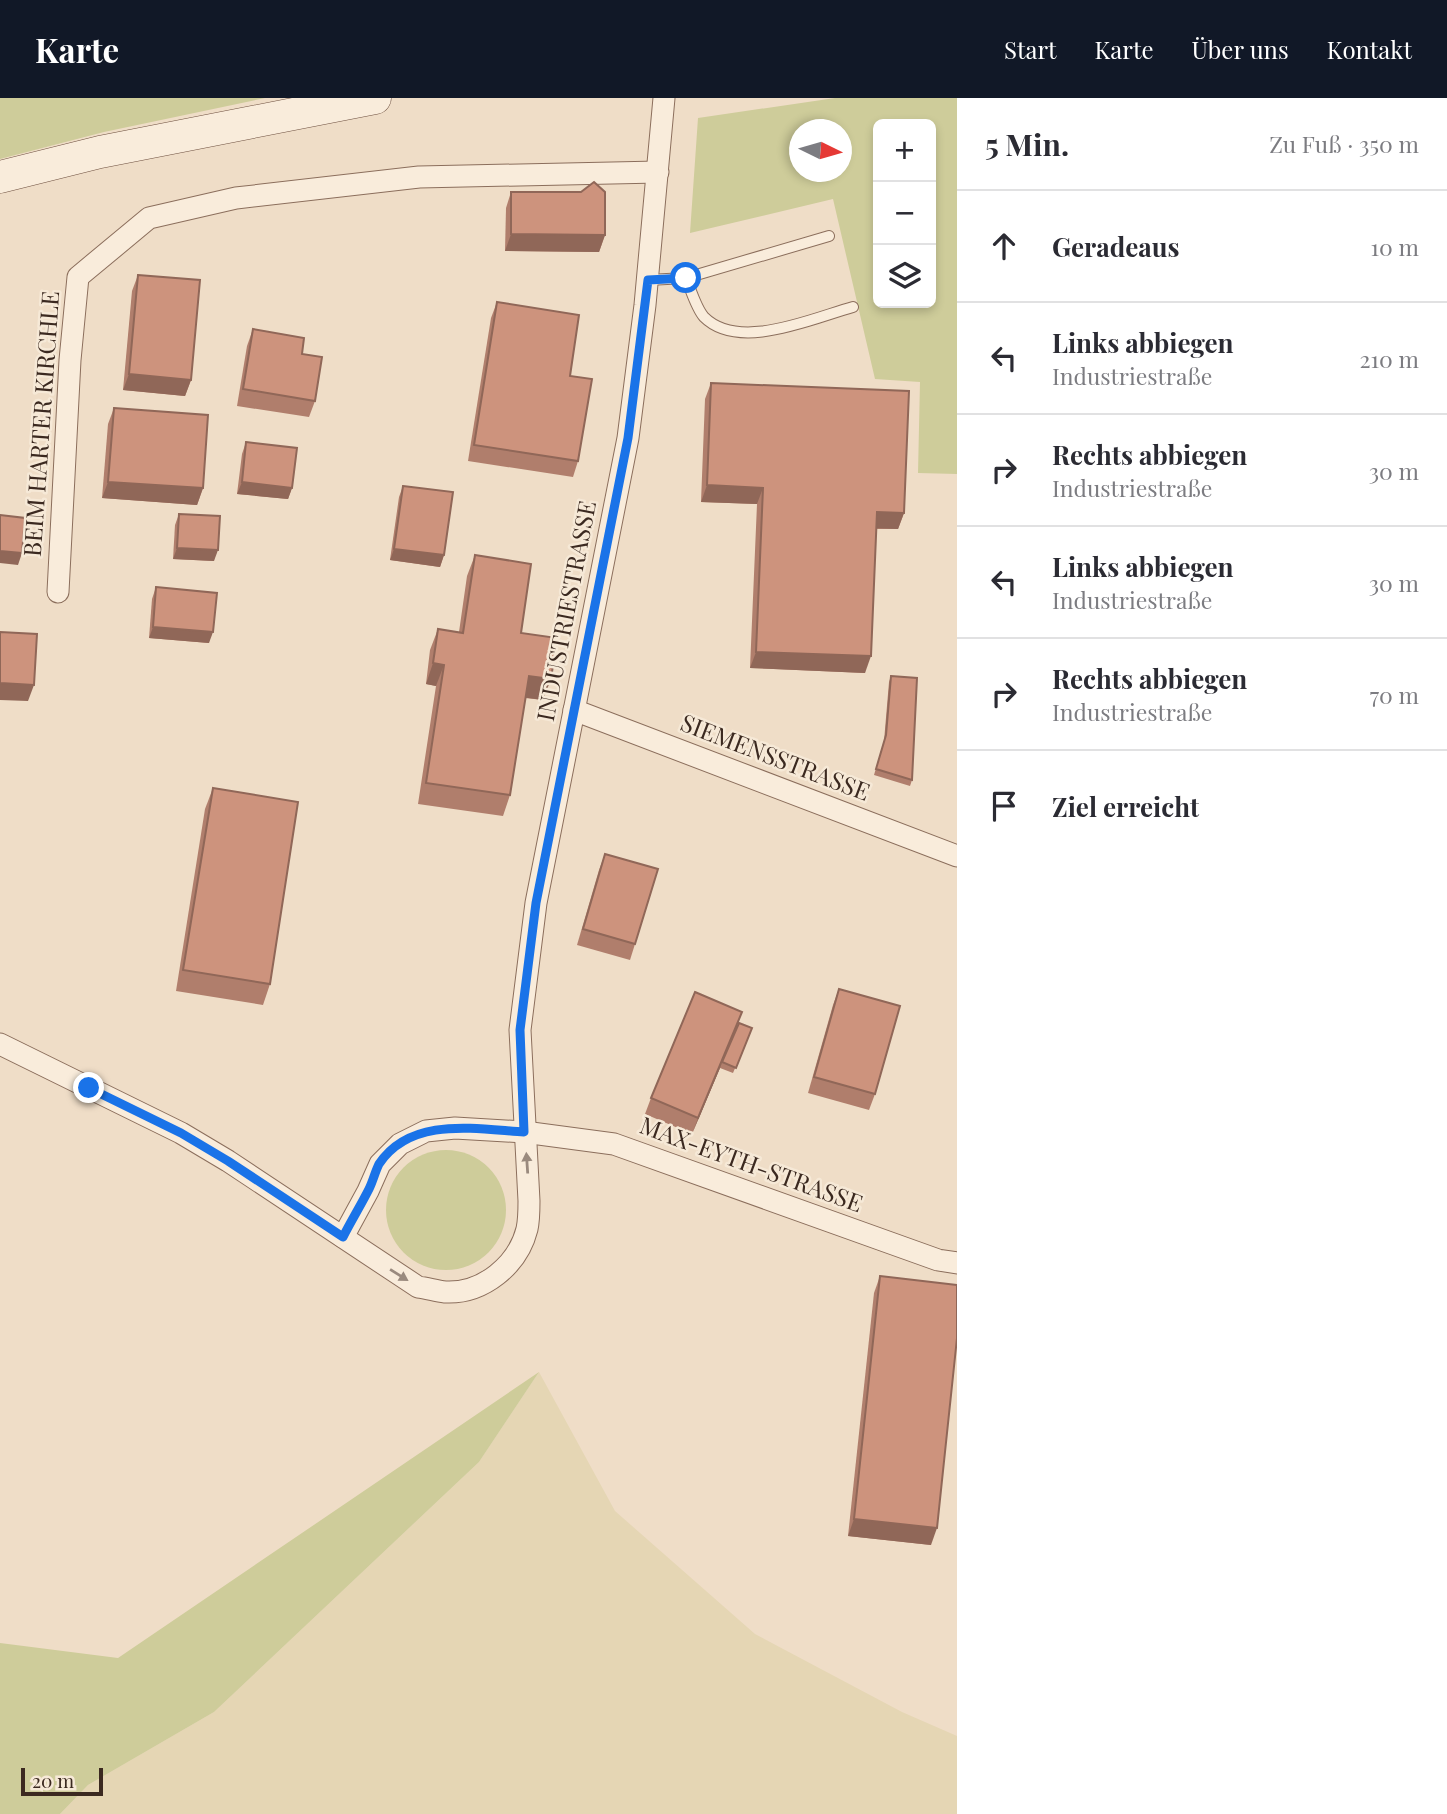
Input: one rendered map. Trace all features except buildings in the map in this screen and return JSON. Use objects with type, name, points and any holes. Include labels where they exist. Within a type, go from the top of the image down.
[{"type":"main road","points":[[0,177],[100,152],[375,98]]},
{"type":"street","name":"INDUSTRIESTRASSE","points":[[0,1044],[181,1133],[418,1286],[447,1292],[476,1287],[499,1274],[517,1253],[527,1228],[529,1201],[520,1030],[536,903],[628,438],[648,280],[664,98]]},
{"type":"street","name":"BEIM HARTER KIRCHLE","points":[[58,592],[70,360],[78,277],[149,218],[236,198],[419,177],[659,172]]},
{"type":"street","name":"SIEMENSSTRASSE","points":[[575,710],[957,856]]},
{"type":"street","points":[[343,1237],[380,1164],[400,1143],[426,1131],[455,1128],[524,1132]]},
{"type":"street","name":"MAX-EYTH-STRASSE","points":[[524,1132],[624,1147],[938,1260],[957,1263]]},
{"type":"lane","points":[[648,280],[686,278],[830,236]]},
{"type":"lane","points":[[686,278],[703,316],[717,327],[733,332],[748,334],[772,330],[853,307]]},
{"type":"shaded area","points":[[0,98],[265,98],[104,132],[0,159]]},
{"type":"shaded area","points":[[835,98],[957,98],[957,474],[918,473],[920,382],[875,379],[833,199],[690,233],[698,118]]},
{"type":"shaded area","points":[[446,1150],[469,1155],[488,1168],[501,1187],[506,1210],[501,1233],[488,1252],[469,1265],[446,1270],[423,1265],[404,1252],[391,1233],[386,1210],[391,1187],[404,1168],[423,1155]]},
{"type":"shaded area","points":[[539,1372],[615,1511],[755,1634],[902,1712],[957,1736],[957,1814],[60,1814],[88,1785],[214,1712],[479,1462]]},
{"type":"shaded area","points":[[539,1372],[479,1462],[214,1712],[88,1785],[60,1814],[0,1814],[0,1643],[118,1658]]},
{"type":"route","points":[[89,1088],[181,1133],[343,1237],[380,1164],[400,1143],[426,1131],[455,1128],[524,1132],[520,1030],[536,903],[628,438],[648,280],[686,278]]}]
